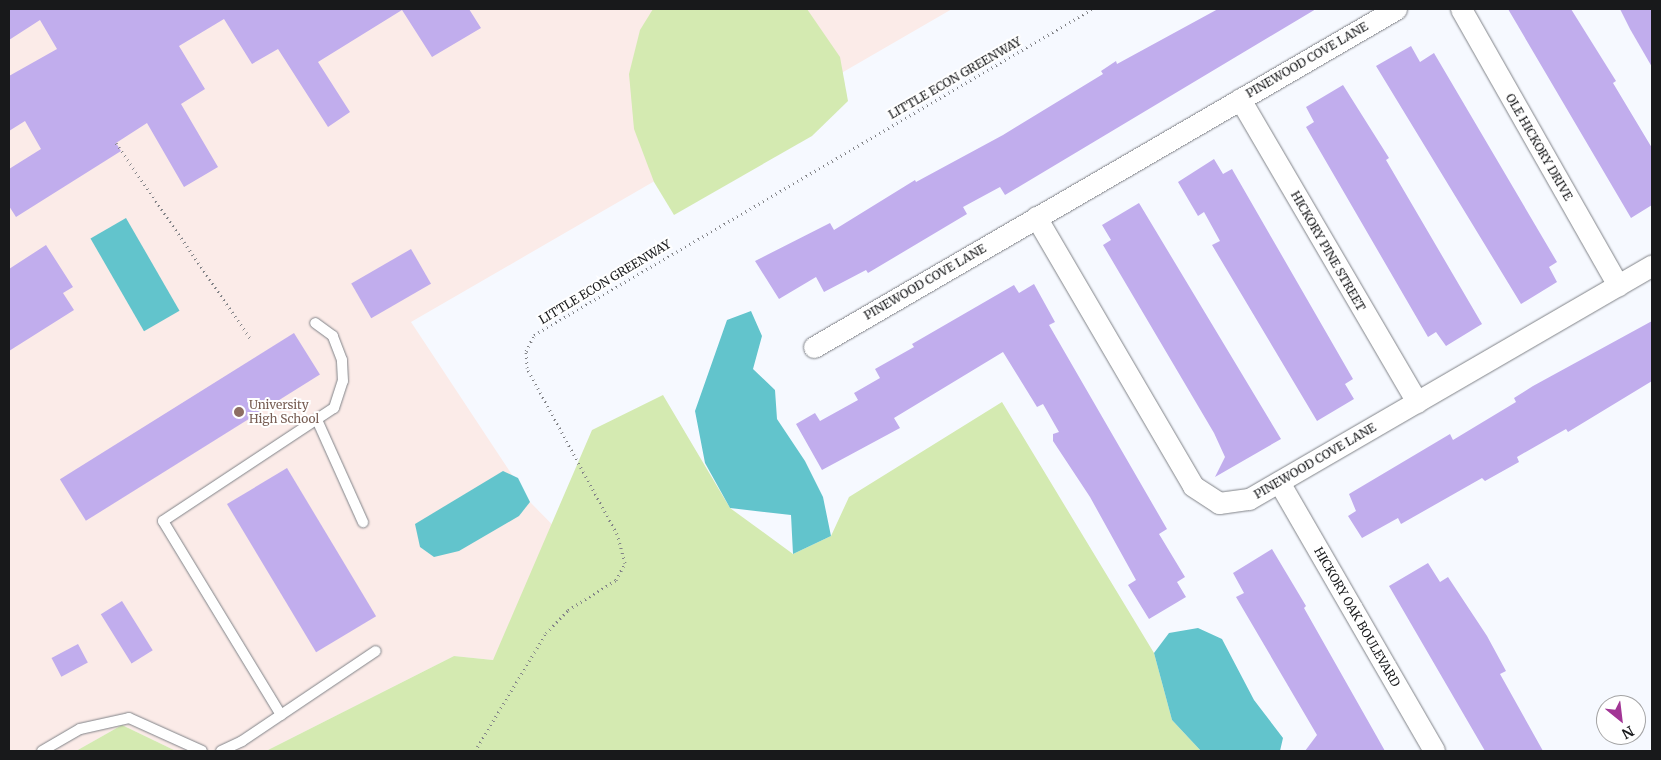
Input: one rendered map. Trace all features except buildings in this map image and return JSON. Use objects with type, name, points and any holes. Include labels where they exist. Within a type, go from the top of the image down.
[{"type":"street","name":"PINEWOOD COVE LANE","points":[[814,346],[1396,9]]},
{"type":"street","name":"OLE HICKORY DRIVE","points":[[1461,9],[1618,285]]},
{"type":"street","name":"HICKORY PINE STREET","points":[[1240,99],[1417,402]]},
{"type":"street","name":"PINEWOOD COVE LANE","points":[[1036,217],[1194,486],[1204,496],[1219,503],[1235,503],[1279,482],[1652,265]]},
{"type":"street","name":"HICKORY OAK BOULEVARD","points":[[1279,482],[1434,751]]},
{"type":"lane","points":[[281,715],[163,521],[318,422],[334,408],[343,381],[342,360],[333,336],[315,323]]},
{"type":"lane","points":[[318,422],[363,522]]},
{"type":"lane","points":[[221,751],[281,715],[376,651]]},
{"type":"lane","points":[[42,751],[80,729],[129,718],[202,751]]},
{"type":"path","name":"LITTLE ECON GREENWAY","points":[[475,751],[546,633],[568,610],[616,580],[625,563],[617,534],[527,368],[526,352],[534,335],[1092,9]]},
{"type":"path","points":[[116,143],[250,338]]},
{"type":"shaded area","name":"University High School","points":[[9,9],[952,9],[411,322],[530,502],[586,559],[493,660],[454,656],[266,751],[176,751],[122,725],[76,751],[9,751]]},
{"type":"green space","points":[[653,9],[807,9],[840,57],[848,101],[812,136],[674,215],[654,182],[634,129],[629,74],[640,30]]},
{"type":"green space","points":[[663,395],[730,508],[793,554],[831,536],[849,497],[1002,402],[1154,653],[1172,720],[1201,751],[266,751],[454,656],[493,660],[592,430]]},
{"type":"green space","points":[[122,725],[176,751],[76,751]]},
{"type":"water","points":[[126,218],[180,311],[144,331],[90,238]]},
{"type":"water","points":[[751,311],[762,336],[753,369],[775,390],[777,419],[805,461],[823,497],[831,536],[793,554],[791,515],[730,508],[705,463],[695,411],[727,320]]},
{"type":"water","points":[[503,471],[518,478],[530,502],[519,516],[459,551],[434,557],[420,547],[415,524]]},
{"type":"water","points":[[1198,628],[1222,639],[1254,700],[1283,738],[1280,751],[1201,751],[1172,720],[1154,653],[1169,633]]},
{"type":"place","name":"University High School","points":[[239,412]]}]
